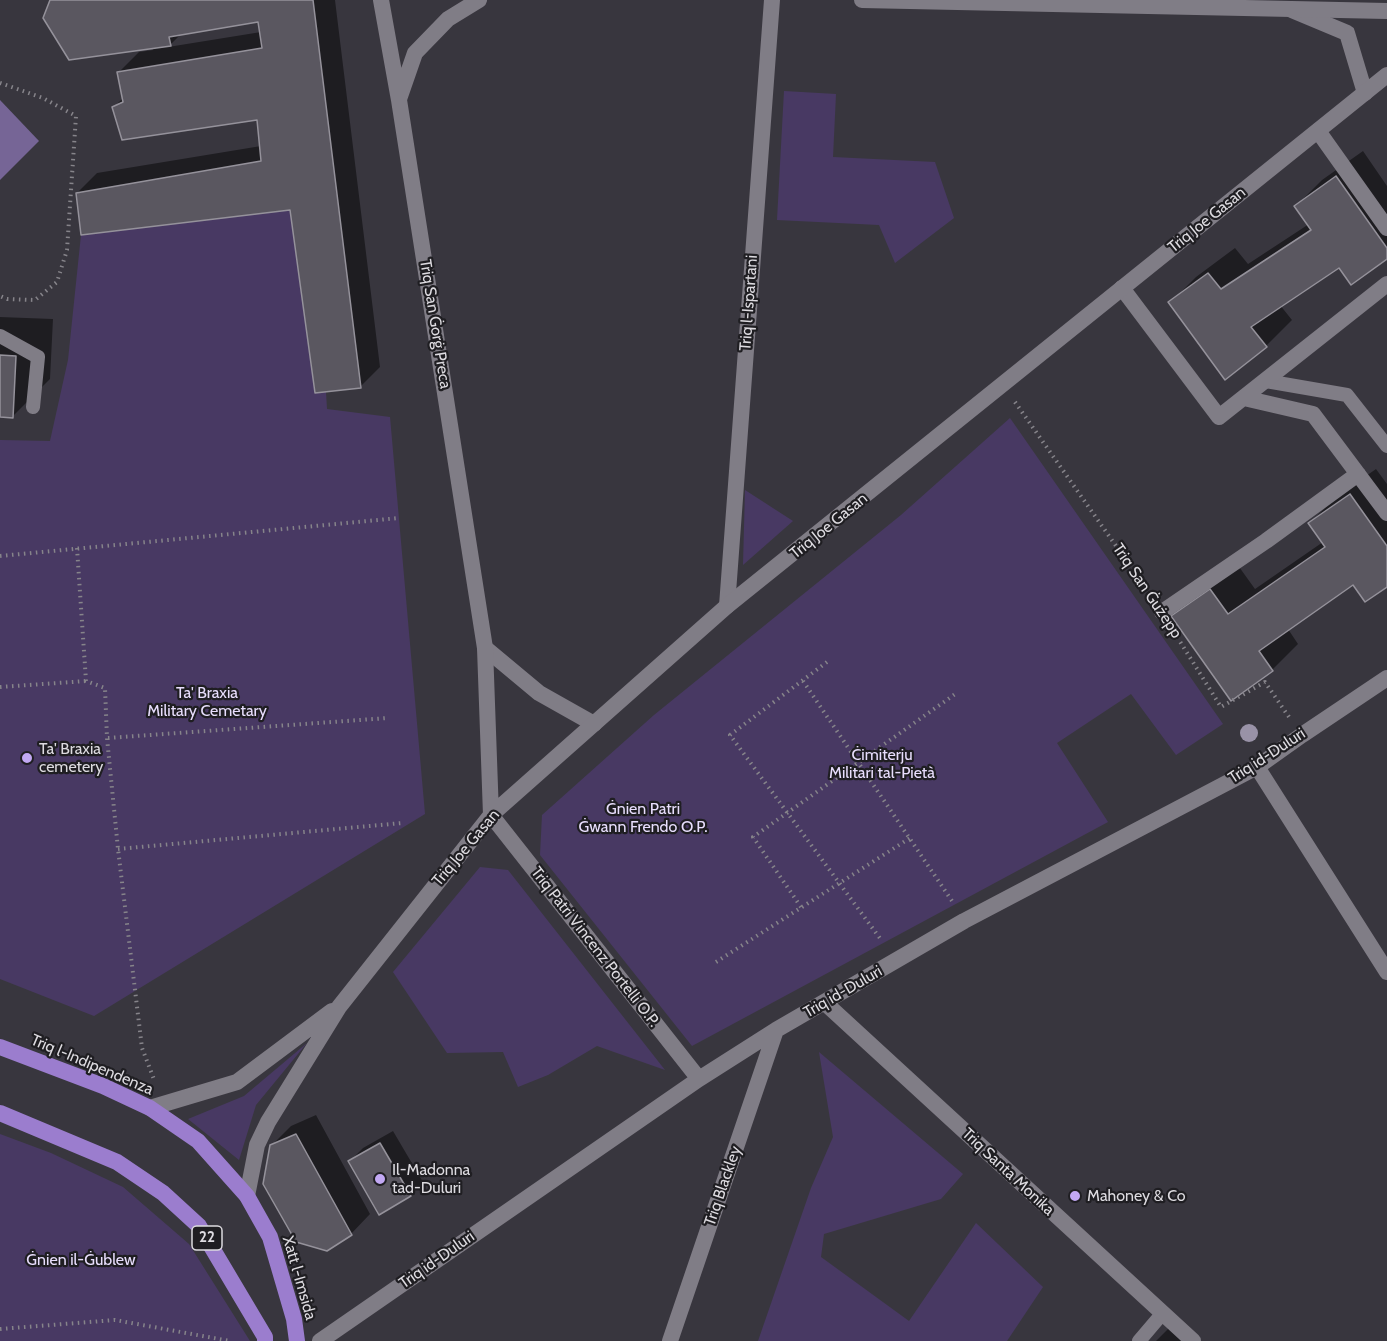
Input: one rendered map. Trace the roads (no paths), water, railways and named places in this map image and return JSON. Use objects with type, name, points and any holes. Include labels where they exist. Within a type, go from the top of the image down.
[{"type":"highway","name":"Triq l-Indipendenza","points":[[0,1047],[157,1106],[198,1141]]},
{"type":"highway","name":"22","points":[[0,1113],[117,1162],[163,1193],[199,1226],[265,1337],[265,1341]]},
{"type":"highway","name":"Xatt l-Imsida","points":[[198,1141],[247,1196],[270,1238],[294,1318],[297,1341]]},
{"type":"street","name":"Triq San Ġorġ Preca","points":[[381,0],[399,100],[485,648],[491,815]]},
{"type":"street","points":[[399,100],[415,53],[448,19],[479,0]]},
{"type":"street","name":"Triq l-Ispartani","points":[[728,606],[772,0]]},
{"type":"street","points":[[862,0],[1292,10],[1382,7]]},
{"type":"street","points":[[1292,10],[1347,33],[1365,93]]},
{"type":"street","name":"Triq Joe Gasan","points":[[247,1196],[256,1145],[339,1007],[491,815],[728,606],[1387,75]]},
{"type":"street","points":[[1318,131],[1387,228]]},
{"type":"street","points":[[1122,288],[1219,417],[1387,284]]},
{"type":"street","points":[[1244,399],[1313,414],[1387,513]]},
{"type":"street","points":[[1162,612],[1266,541],[1358,474]]},
{"type":"street","points":[[485,648],[539,693],[594,724]]},
{"type":"street","name":"Triq id-Duluri","points":[[320,1341],[699,1079],[776,1030],[964,921],[1257,767],[1387,678]]},
{"type":"street","points":[[1257,767],[1382,952],[1387,972]]},
{"type":"street","name":"Triq Patri Vincenz Portelli O.P.","points":[[491,815],[699,1079]]},
{"type":"street","name":"Triq Santa Monika","points":[[824,1002],[1193,1341]]},
{"type":"street","name":"Triq Joe Gasan","points":[[157,1106],[237,1082],[339,1007]]},
{"type":"street","name":"Triq Blackley","points":[[670,1341],[776,1030]]},
{"type":"lane","points":[[0,336],[39,357],[33,407]]},
{"type":"lane","points":[[1266,381],[1347,394],[1387,446]]},
{"type":"lane","points":[[1139,1341],[1162,1314]]},
{"type":"place","name":"Ta' Braxia cemetery","points":[[27,758]]},
{"type":"place","name":"Il-Madonna tad-Duluri","points":[[380,1179]]},
{"type":"place","name":"Mahoney & Co","points":[[1075,1196]]},
{"type":"park label","name":"Ta' Braxia Military Cemetary","points":[[207,702]]},
{"type":"park label","name":"Ċimiterju Militari tal-Pietà","points":[[882,764]]},
{"type":"park label","name":"Ġnien Patri Ġwann Frendo O.P.","points":[[643,818]]},
{"type":"park label","name":"Ġnien il-Ġublew","points":[[81,1260]]}]
